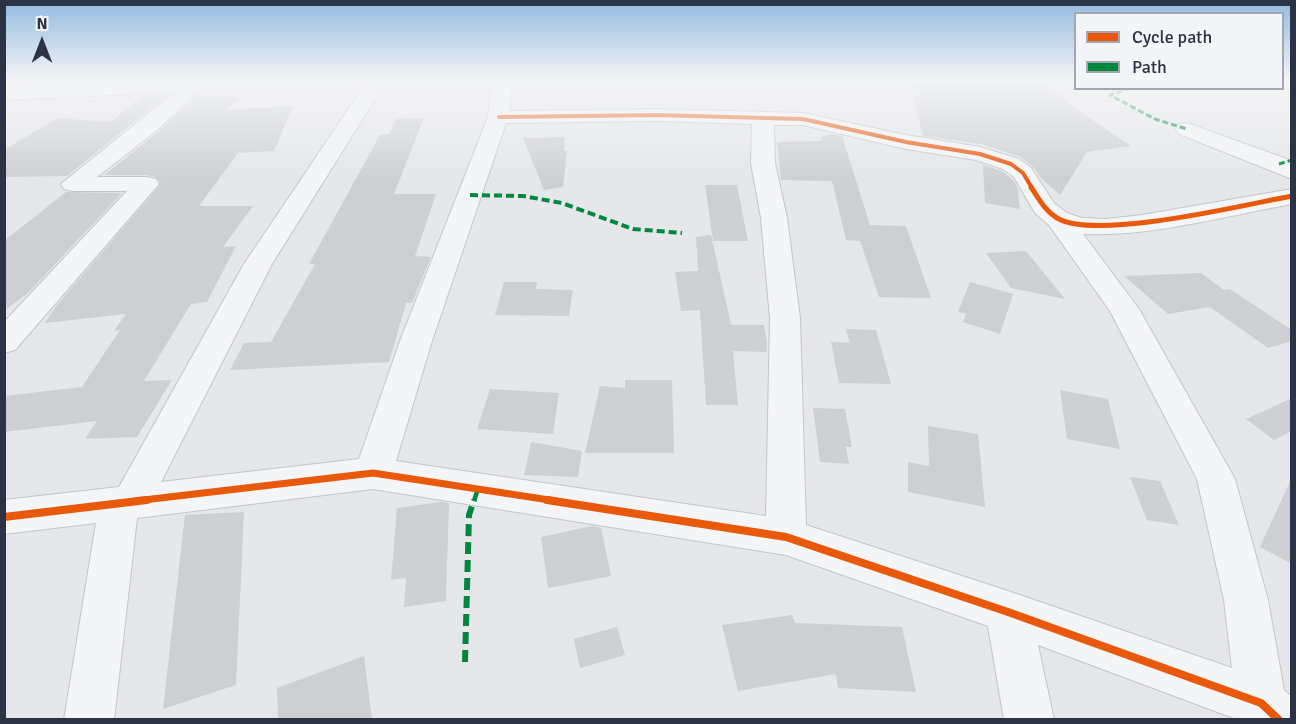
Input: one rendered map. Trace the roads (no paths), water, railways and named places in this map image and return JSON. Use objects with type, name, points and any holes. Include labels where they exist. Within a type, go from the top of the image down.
[{"type":"street","points":[[4,342],[147,184],[73,184],[166,114]]},
{"type":"street","points":[[89,720],[125,503],[258,264],[355,114]]},
{"type":"street","points":[[374,473],[416,341],[499,114]]},
{"type":"street","points":[[499,117],[657,115],[803,119],[906,142],[980,154],[1011,164],[1023,173],[1044,208],[1058,219],[1124,309],[1216,478],[1270,711]]},
{"type":"street","points":[[763,118],[763,163],[774,218],[785,318],[786,537]]},
{"type":"street","points":[[1187,129],[1279,164],[1292,172]]},
{"type":"street","points":[[1058,219],[1079,226],[1106,227],[1142,223],[1292,196]]},
{"type":"street","points":[[4,517],[374,473],[786,537],[1008,612],[1270,711]]},
{"type":"street","points":[[1008,612],[1029,720]]}]
